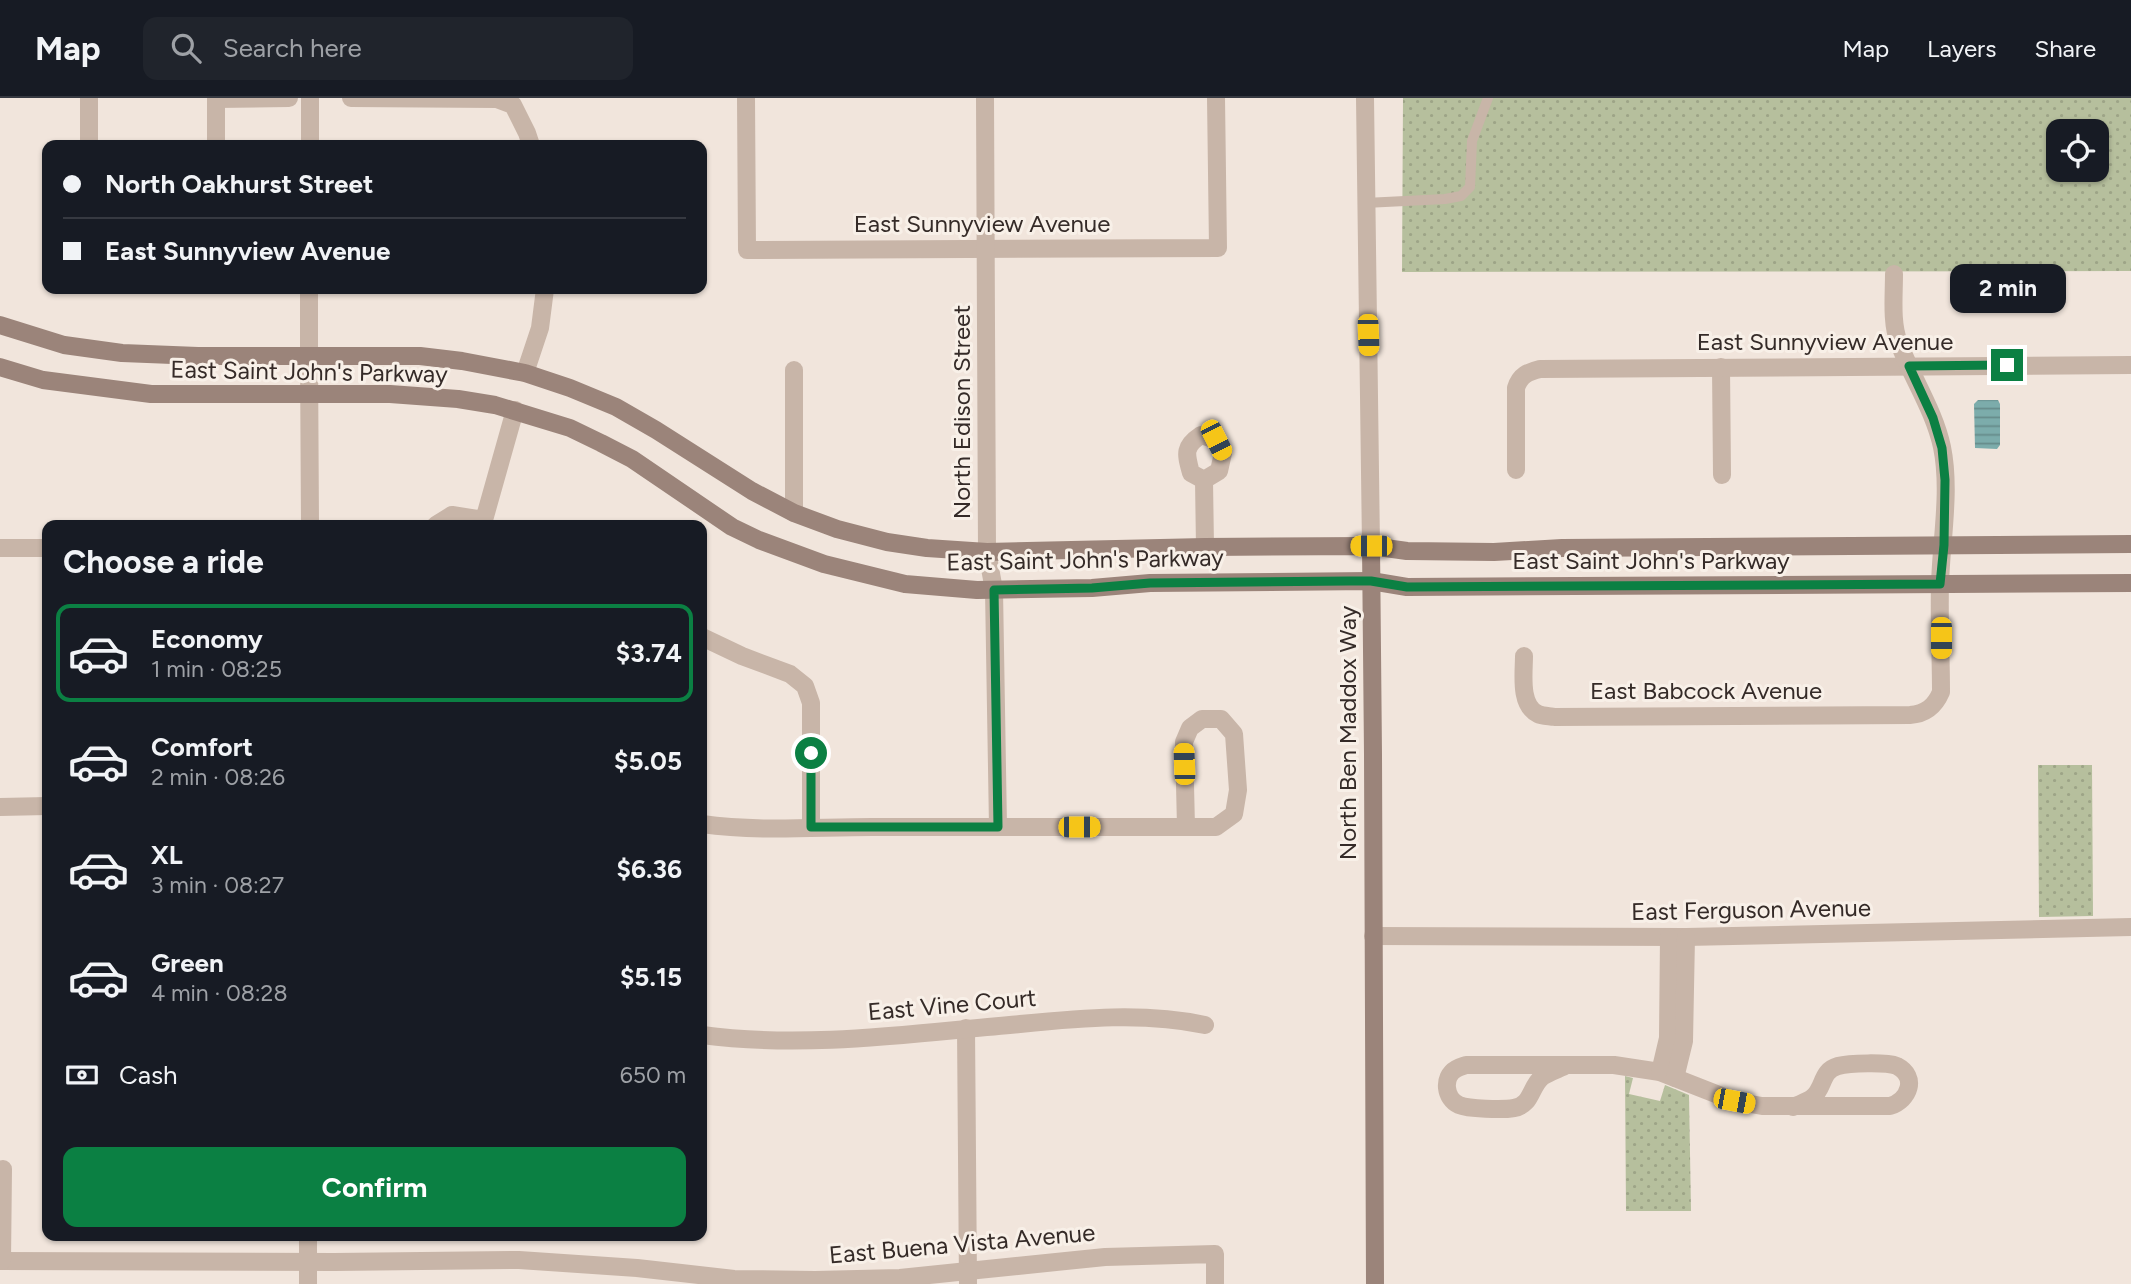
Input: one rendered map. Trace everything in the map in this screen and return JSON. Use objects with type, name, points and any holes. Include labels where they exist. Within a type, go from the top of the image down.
[{"type":"main road","name":"East Saint John's Parkway","points":[[0,325],[64,345],[122,353],[198,356],[398,355],[440,358],[525,373],[616,407],[752,491],[794,513],[837,529],[887,542],[927,548],[987,552],[1371,546],[1413,551],[1494,552],[1562,548],[2131,544]]},
{"type":"main road","name":"East Saint John's Parkway","points":[[0,367],[43,380],[151,394],[425,396],[515,410],[570,428],[632,459],[732,527],[759,540],[824,564],[878,579],[932,587],[994,590],[1092,588],[1150,583],[1371,581],[1407,587],[2131,583]]},
{"type":"main road","name":"North Ben Maddox Way","points":[[1371,546],[1375,1284]]},
{"type":"street","points":[[89,98],[89,140]]},
{"type":"street","points":[[216,140],[216,98],[289,98]]},
{"type":"street","points":[[310,98],[310,140]]},
{"type":"street","points":[[351,98],[497,99],[513,105],[529,140]]},
{"type":"street","name":"East Sunnyview Avenue","points":[[746,98],[747,250],[1218,248],[1216,98]]},
{"type":"street","name":"North Edison Street","points":[[985,98],[987,552],[994,590],[998,827]]},
{"type":"street","name":"North Ben Maddox Way","points":[[1365,98],[1371,546]]},
{"type":"street","points":[[1894,274],[1898,341],[1933,418],[1942,448],[1945,480],[1944,545],[1940,584]]},
{"type":"street","points":[[309,294],[310,520]]},
{"type":"street","points":[[525,373],[540,328],[544,294]]},
{"type":"street","name":"East Sunnyview Avenue","points":[[1516,470],[1515,398],[1521,377],[1529,371],[1540,369],[2131,365]]},
{"type":"street","points":[[1721,367],[1722,475]]},
{"type":"street","points":[[794,370],[794,513]]},
{"type":"street","points":[[492,520],[515,410]]},
{"type":"street","name":"East Saint John's Parkway","points":[[1203,480],[1205,547]]},
{"type":"street","points":[[444,520],[452,515],[476,520]]},
{"type":"street","points":[[0,548],[42,548]]},
{"type":"street","name":"East Babcock Avenue","points":[[1524,656],[1527,704],[1537,714],[1555,717],[1919,715],[1935,706],[1941,692],[1940,584]]},
{"type":"street","points":[[707,639],[790,674],[806,686],[811,703],[811,827]]},
{"type":"street","points":[[707,825],[727,827],[1186,827],[1216,827],[1234,814],[1238,790],[1234,734],[1221,719],[1202,719],[1191,728],[1184,742],[1186,827]]},
{"type":"street","points":[[0,807],[42,806]]},
{"type":"street","name":"East Ferguson Avenue","points":[[1373,936],[1677,937],[2131,927]]},
{"type":"street","points":[[1667,1075],[1677,937]]},
{"type":"street","name":"East Vine Court","points":[[707,1035],[802,1040],[858,1038],[1064,1019],[1149,1017],[1181,1019],[1205,1025]]},
{"type":"street","points":[[966,1028],[967,1277]]},
{"type":"street","points":[[1567,1065],[1544,1076],[1535,1084],[1531,1096],[1524,1104],[1514,1108],[1466,1107],[1449,1097],[1449,1076],[1466,1065],[1567,1065],[1614,1065],[1667,1075],[1734,1101],[1762,1106],[1793,1107],[1890,1106],[1899,1103],[1906,1096],[1909,1086],[1907,1076],[1900,1068],[1890,1064],[1841,1065],[1829,1069],[1812,1099],[1793,1107]]},
{"type":"street","points":[[1,1261],[3,1169]]},
{"type":"street","points":[[308,1241],[308,1284]]},
{"type":"street","name":"East Buena Vista Avenue","points":[[1,1261],[519,1260],[613,1266],[734,1279],[815,1280],[967,1277],[1094,1257],[1215,1254],[1215,1284]]},
{"type":"lane","points":[[1365,202],[1445,200],[1461,196],[1470,187],[1472,141],[1488,98]]},
{"type":"green space","points":[[1403,98],[2131,98],[2131,271],[1402,272]]},
{"type":"green space","points":[[2038,765],[2092,765],[2093,916],[2039,917]]},
{"type":"green space","points":[[1625,1076],[1633,1078],[1629,1094],[1660,1101],[1665,1085],[1689,1095],[1691,1211],[1626,1211]]},
{"type":"water","points":[[1978,400],[1998,400],[2000,404],[2000,445],[1997,449],[1975,448],[1974,404]]},
{"type":"route","points":[[811,753],[811,827],[998,827],[994,590],[1092,588],[1150,583],[1349,581],[1371,581],[1407,587],[1940,584],[1944,545],[1945,480],[1942,448],[1933,418],[1909,366],[2007,365]]}]
